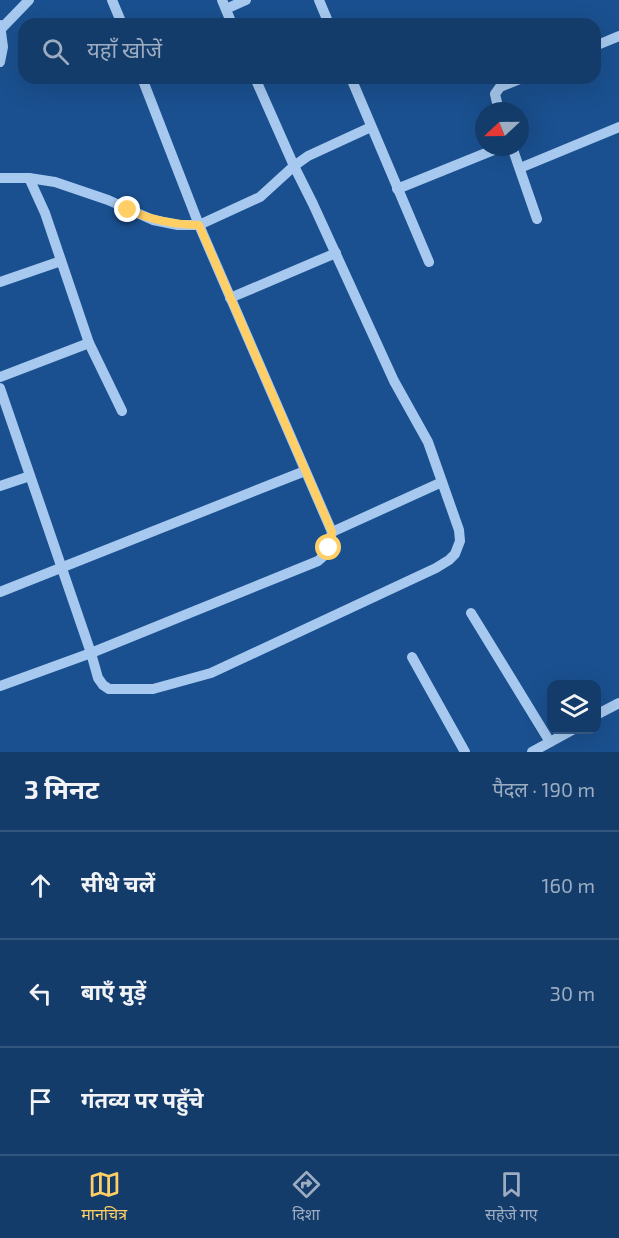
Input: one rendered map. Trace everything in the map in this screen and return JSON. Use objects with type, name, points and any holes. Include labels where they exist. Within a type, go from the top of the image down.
[{"type":"street","points":[[0,62],[3,47],[1,27],[29,0]]},
{"type":"street","points":[[112,0],[120,18]]},
{"type":"street","points":[[230,18],[224,4],[246,0]]},
{"type":"street","points":[[319,0],[326,18]]},
{"type":"street","points":[[601,44],[619,36]]},
{"type":"street","points":[[0,686],[91,653],[318,561],[327,553],[332,532],[199,225],[144,84]]},
{"type":"street","points":[[0,388],[98,678],[109,689],[153,689],[211,673],[436,568],[455,554],[460,541],[459,530],[428,442],[394,381],[258,84]]},
{"type":"street","points":[[353,84],[429,262]]},
{"type":"street","points":[[497,102],[495,94],[500,87],[507,84]]},
{"type":"street","points":[[0,178],[29,178],[55,182],[108,200],[153,220],[178,225],[199,225],[260,197],[308,156],[371,127]]},
{"type":"street","points":[[519,168],[619,127]]},
{"type":"street","points":[[398,189],[479,156]]},
{"type":"street","points":[[515,156],[537,219]]},
{"type":"street","points":[[29,178],[45,213],[89,342],[122,411]]},
{"type":"street","points":[[230,298],[336,253]]},
{"type":"street","points":[[0,282],[61,261]]},
{"type":"street","points":[[0,377],[89,342]]},
{"type":"street","points":[[0,591],[304,471]]},
{"type":"street","points":[[0,486],[30,476]]},
{"type":"street","points":[[332,532],[442,482]]},
{"type":"street","points":[[471,613],[550,742]]},
{"type":"street","points":[[412,657],[465,752]]},
{"type":"street","points":[[601,714],[619,703]]},
{"type":"street","points":[[532,752],[564,734]]},
{"type":"route","points":[[128,210],[153,220],[178,225],[199,225],[332,532],[329,548]]}]
